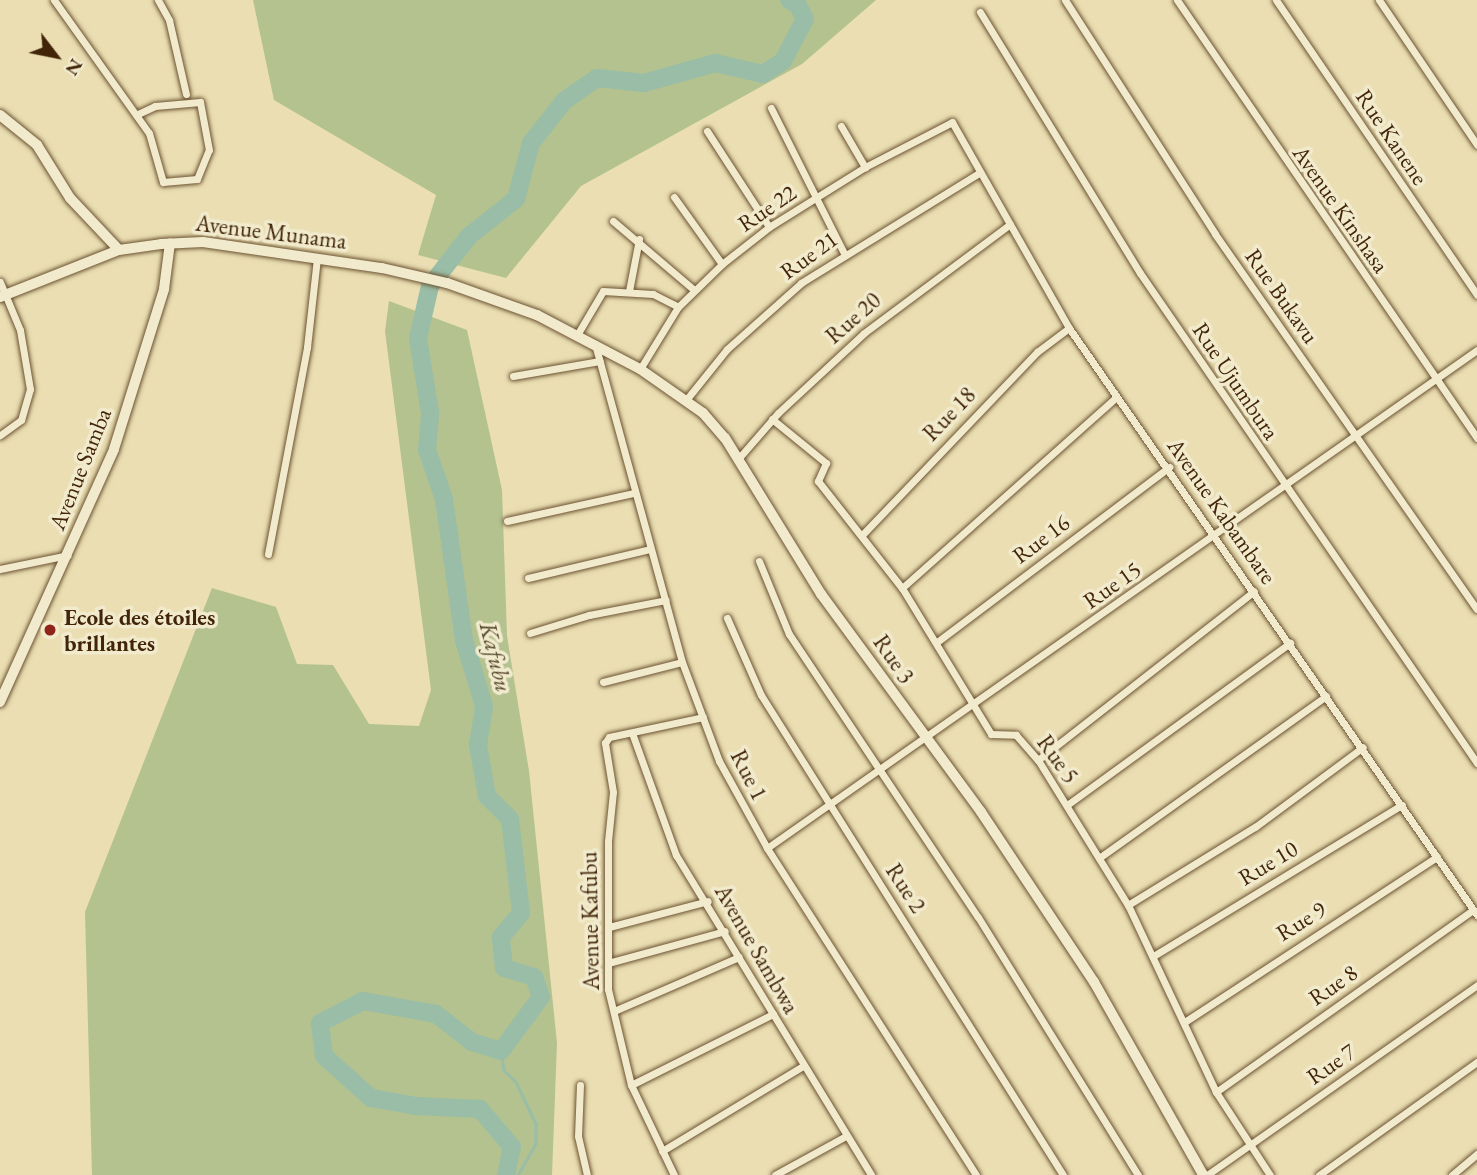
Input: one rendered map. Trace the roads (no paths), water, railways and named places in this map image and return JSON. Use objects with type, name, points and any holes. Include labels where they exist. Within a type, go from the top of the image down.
[{"type":"street","points":[[54,0],[152,140],[161,177],[168,185],[197,179],[207,159],[208,130],[200,102],[186,94]]},
{"type":"street","points":[[158,0],[169,20],[186,94],[183,103]]},
{"type":"street","name":"Rue Bukavu","points":[[1065,0],[1215,234],[1477,609]]},
{"type":"street","name":"Avenue Kinshasa","points":[[1177,0],[1477,438]]},
{"type":"street","name":"Rue Kanene","points":[[1276,0],[1477,295]]},
{"type":"street","points":[[1379,0],[1477,145]]},
{"type":"street","name":"Rue Ujumbura","points":[[980,12],[1140,273],[1477,763]]},
{"type":"street","points":[[136,115],[155,106],[200,102]]},
{"type":"street","points":[[771,108],[844,253]]},
{"type":"street","points":[[0,115],[37,145],[70,198],[119,250]]},
{"type":"street","name":"Rue 22","points":[[640,369],[678,307],[722,264],[769,227],[865,167],[950,120]]},
{"type":"street","name":"Avenue Kabambare","points":[[950,120],[1069,328],[1116,397],[1169,467],[1475,913]]},
{"type":"street","points":[[841,126],[865,167]]},
{"type":"street","points":[[706,131],[769,227]]},
{"type":"street","name":"Rue 21","points":[[685,400],[764,314],[844,253],[979,173]]},
{"type":"street","points":[[674,197],[722,264]]},
{"type":"street","points":[[613,221],[639,239],[694,290]]},
{"type":"street","name":"Rue 20","points":[[737,459],[772,419],[891,309],[1010,224]]},
{"type":"street","points":[[629,291],[639,239]]},
{"type":"street","name":"Avenue Munama","points":[[3,296],[119,250],[170,243],[203,242],[317,258],[447,282]]},
{"type":"street","name":"Avenue Samba","points":[[0,702],[68,555],[122,426],[164,289],[170,243]]},
{"type":"street","points":[[268,554],[286,438],[305,358],[317,258]]},
{"type":"street","points":[[0,282],[28,364],[30,388],[21,420],[0,435]]},
{"type":"street","name":"Rue 3","points":[[447,282],[595,344],[640,369],[717,426],[821,594],[926,741],[981,812],[1094,982],[1205,1175]]},
{"type":"street","points":[[577,335],[603,291],[629,291],[662,297],[678,307]]},
{"type":"street","name":"Rue 18","points":[[863,534],[1037,352],[1069,328]]},
{"type":"street","name":"Rue 1","points":[[595,344],[632,493],[666,600],[682,662],[719,761],[767,848],[976,1175]]},
{"type":"street","name":"Rue 15","points":[[767,848],[926,741],[1284,484],[1477,350]]},
{"type":"street","points":[[513,376],[600,361]]},
{"type":"street","points":[[902,588],[1116,397]]},
{"type":"street","name":"Rue 5","points":[[772,419],[826,463],[818,481],[863,534],[902,588],[991,734],[1016,735],[1038,760],[1128,905],[1155,955],[1216,1091],[1270,1175]]},
{"type":"street","name":"Rue 16","points":[[937,642],[1169,467]]},
{"type":"street","points":[[506,521],[632,493]]},
{"type":"street","points":[[528,578],[650,549]]},
{"type":"street","points":[[0,569],[68,555]]},
{"type":"street","points":[[760,561],[789,634],[881,771],[1138,1175]]},
{"type":"street","points":[[1038,760],[1254,591]]},
{"type":"street","points":[[530,633],[589,615],[666,600]]},
{"type":"street","name":"Rue 2","points":[[727,618],[761,695],[1063,1175]]},
{"type":"street","points":[[1067,805],[1290,643]]},
{"type":"street","points":[[604,682],[682,662]]},
{"type":"street","points":[[1099,858],[1326,696]]},
{"type":"street","points":[[632,733],[703,717]]},
{"type":"street","name":"Avenue Kafubu","points":[[632,733],[606,739],[613,792],[608,841],[608,963],[614,1011],[631,1085],[674,1175]]},
{"type":"street","name":"Avenue Sambwa","points":[[632,733],[664,831],[871,1175]]},
{"type":"street","points":[[1128,905],[1255,827],[1363,747]]},
{"type":"street","name":"Rue 10","points":[[1155,955],[1402,805]]},
{"type":"street","name":"Rue 9","points":[[1186,1021],[1437,857]]},
{"type":"street","points":[[609,927],[708,901]]},
{"type":"street","name":"Rue 8","points":[[1216,1091],[1475,913]]},
{"type":"street","points":[[608,963],[725,931]]},
{"type":"street","points":[[614,1011],[739,957]]},
{"type":"street","name":"Rue 7","points":[[1205,1175],[1477,985]]},
{"type":"street","points":[[631,1085],[773,1014]]},
{"type":"street","points":[[1319,1175],[1477,1062]]},
{"type":"street","points":[[662,1151],[803,1066]]},
{"type":"street","points":[[580,1085],[578,1136],[587,1175]]},
{"type":"street","points":[[775,1175],[846,1136]]},
{"type":"street","points":[[1452,1175],[1477,1154]]},
{"type":"waterway","name":"Kafubu","points":[[506,1175],[512,1147],[480,1109],[416,1106],[371,1098],[324,1056],[320,1023],[363,1001],[436,1014],[472,1042],[501,1051],[541,997],[534,977],[504,968],[501,937],[521,913],[510,819],[487,796],[478,745],[484,706],[464,640],[444,499],[427,450],[430,413],[418,338],[430,286],[469,236],[516,199],[531,143],[564,101],[597,78],[644,83],[715,63],[763,74],[783,61],[805,19],[798,5],[789,0]]},
{"type":"waterway","points":[[501,1051],[504,1070],[516,1082],[536,1124],[536,1144],[518,1175]]},
{"type":"place","name":"Ecole des étoiles brillantes","points":[[50,630]]}]
